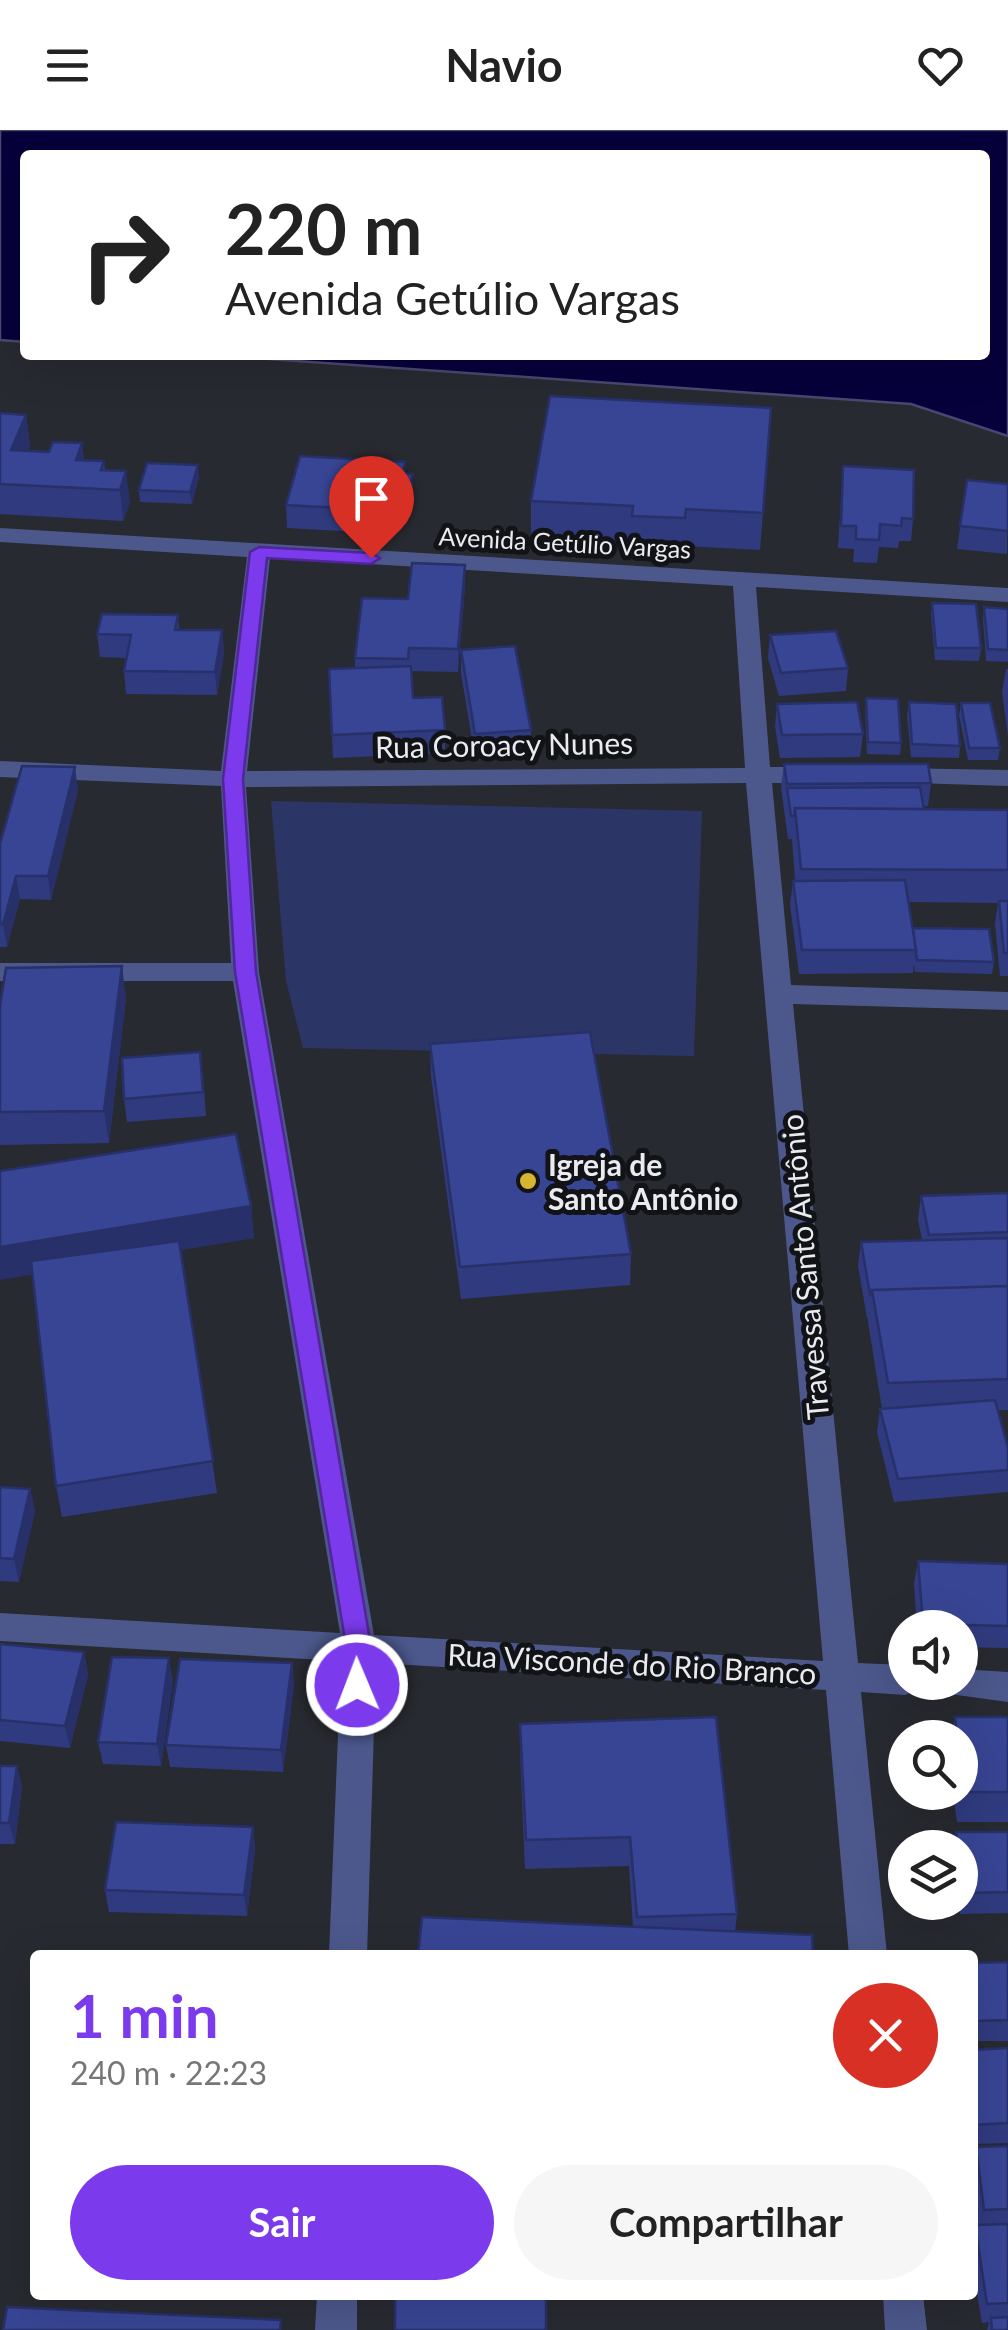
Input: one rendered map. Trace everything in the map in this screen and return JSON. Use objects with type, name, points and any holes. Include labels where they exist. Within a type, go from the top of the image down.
[{"type":"street","name":"Avenida Getúlio Vargas","points":[[0,535],[1008,595]]},
{"type":"street","points":[[259,552],[233,779],[245,972],[358,1646],[348,1950]]},
{"type":"street","name":"Travessa Santo Antônio","points":[[744,579],[839,1675],[867,1950]]},
{"type":"street","name":"Rua Coroacy Nunes","points":[[0,769],[233,779],[758,774],[1008,778]]},
{"type":"street","points":[[0,972],[245,972]]},
{"type":"street","points":[[780,994],[1008,1002]]},
{"type":"street","name":"Rua Visconde do Rio Branco","points":[[0,1627],[888,1679]]},
{"type":"street","points":[[978,1684],[1008,1686]]},
{"type":"street","points":[[336,2330],[337,2300]]},
{"type":"street","points":[[903,2300],[906,2330]]},
{"type":"shaded area","points":[[0,130],[1008,130],[1008,436],[911,404],[282,360],[990,360],[990,150],[20,150],[20,342],[0,340]]},
{"type":"shaded area","points":[[271,801],[702,811],[694,1056],[303,1048],[286,981]]},
{"type":"building","points":[[550,396],[771,408],[763,513],[686,509],[685,518],[632,516],[633,506],[531,501]]},
{"type":"building","points":[[0,413],[26,415],[11,450],[49,452],[53,442],[82,443],[76,460],[104,461],[101,470],[126,471],[120,490],[0,484]]},
{"type":"building","points":[[300,456],[405,462],[403,473],[413,474],[410,485],[399,484],[392,511],[286,505]]},
{"type":"building","points":[[147,463],[198,465],[190,492],[139,490]]},
{"type":"building","points":[[843,466],[914,470],[913,519],[902,518],[901,526],[880,524],[879,540],[856,539],[856,526],[841,526]]},
{"type":"building","points":[[967,480],[1008,484],[1008,531],[960,526]]},
{"type":"building","points":[[412,563],[465,565],[458,649],[409,648],[408,659],[355,658],[362,598],[408,599]]},
{"type":"building","points":[[932,603],[976,604],[981,648],[936,648]]},
{"type":"building","points":[[984,607],[1008,609],[1008,650],[988,649]]},
{"type":"building","points":[[102,614],[178,615],[175,630],[222,630],[215,672],[124,671],[131,635],[97,634]]},
{"type":"building","points":[[836,631],[848,668],[781,673],[770,635]]},
{"type":"building","points":[[515,646],[531,730],[475,734],[461,650]]},
{"type":"building","points":[[411,666],[413,698],[442,697],[445,730],[332,735],[329,669]]},
{"type":"building","points":[[866,698],[898,699],[901,743],[868,742]]},
{"type":"building","points":[[857,702],[863,734],[782,735],[777,704]]},
{"type":"building","points":[[909,702],[956,704],[960,746],[912,744]]},
{"type":"building","points":[[961,703],[990,703],[1000,748],[969,748]]},
{"type":"building","points":[[784,764],[928,764],[931,783],[787,784]]},
{"type":"building","points":[[22,766],[75,767],[48,876],[16,876],[0,924],[0,844]]},
{"type":"building","points":[[920,787],[924,809],[795,808],[794,816],[787,788]]},
{"type":"building","points":[[795,808],[1008,810],[1008,870],[801,869]]},
{"type":"building","points":[[905,880],[916,950],[802,950],[793,881]]},
{"type":"building","points":[[999,901],[1008,901],[1008,953],[1004,953]]},
{"type":"building","points":[[913,928],[989,929],[994,962],[917,960]]},
{"type":"building","points":[[122,966],[104,1111],[0,1112],[0,1006],[6,968]]},
{"type":"building","name":"Igreja de Santo Antônio","points":[[590,1032],[631,1254],[460,1267],[430,1044]]},
{"type":"building","points":[[200,1052],[203,1092],[124,1099],[122,1058]]},
{"type":"building","points":[[236,1134],[251,1206],[0,1247],[0,1171]]},
{"type":"building","points":[[1008,1193],[1008,1232],[929,1235],[921,1196]]},
{"type":"building","points":[[1008,1238],[1008,1286],[872,1290],[870,1295],[861,1242]]},
{"type":"building","points":[[179,1241],[213,1461],[56,1486],[31,1261]]},
{"type":"building","points":[[1008,1286],[1008,1379],[888,1383],[872,1290]]},
{"type":"building","points":[[995,1400],[1008,1448],[1008,1470],[898,1479],[880,1409]]},
{"type":"building","points":[[0,1487],[30,1489],[14,1559],[0,1558]]},
{"type":"building","points":[[918,1561],[1008,1564],[1008,1626],[978,1625],[978,1610],[922,1610]]},
{"type":"building","points":[[0,1644],[84,1652],[65,1726],[0,1720]]},
{"type":"building","points":[[112,1657],[169,1658],[157,1744],[98,1742]]},
{"type":"building","points":[[180,1659],[292,1663],[281,1750],[166,1745]]},
{"type":"building","points":[[716,1717],[737,1914],[637,1917],[630,1837],[526,1840],[520,1724]]},
{"type":"building","points":[[955,1717],[1008,1717],[1008,1792],[978,1792],[978,1720]]},
{"type":"building","points":[[0,1766],[17,1766],[9,1823],[0,1823]]},
{"type":"building","points":[[116,1822],[253,1827],[244,1895],[105,1890]]},
{"type":"building","points":[[978,1832],[1008,1832],[1008,1892],[978,1893]]},
{"type":"building","points":[[422,1917],[812,1935],[813,1950],[419,1950]]},
{"type":"building","points":[[1008,1962],[1008,2020],[978,2021],[978,1963]]},
{"type":"building","points":[[1008,2048],[1008,2123],[978,2125],[978,2050]]},
{"type":"building","points":[[1008,2146],[1008,2209],[984,2210],[978,2147]]},
{"type":"building","points":[[1008,2224],[1008,2303],[987,2304],[978,2225]]},
{"type":"building","points":[[395,2300],[546,2300],[546,2330],[395,2330]]},
{"type":"building","points":[[7,2307],[281,2320],[280,2330],[3,2330]]},
{"type":"building","points":[[1008,2317],[1008,2330],[992,2330],[991,2318]]},
{"type":"place","name":"Igreja de Santo Antônio","points":[[528,1181]]},
{"type":"route","points":[[357,1685],[358,1646],[245,972],[233,779],[259,552],[371,558]]}]
